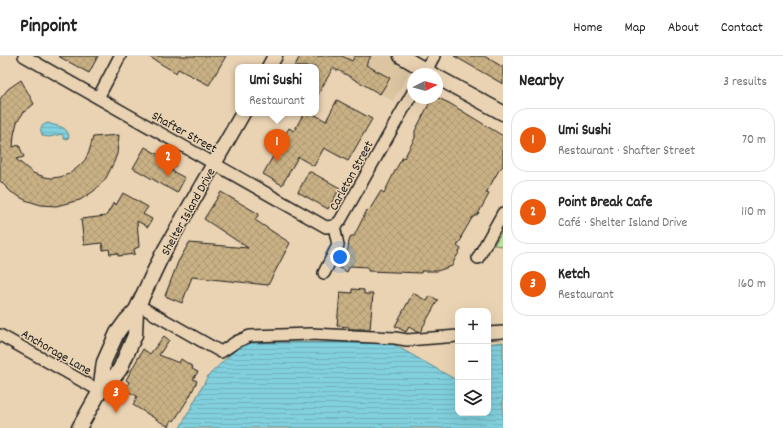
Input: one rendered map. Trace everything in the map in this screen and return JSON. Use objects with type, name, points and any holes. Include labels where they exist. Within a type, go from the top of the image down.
[{"type":"main road","points":[[401,56],[420,68]]},
{"type":"main road","points":[[443,81],[503,113]]},
{"type":"main road","name":"Shelter Island Drive","points":[[79,428],[100,392],[104,362],[117,333],[137,308],[162,255],[241,116]]},
{"type":"street","name":"Shafter Street","points":[[24,56],[326,227],[334,226]]},
{"type":"street","points":[[98,98],[120,56]]},
{"type":"street","points":[[431,68],[434,56]]},
{"type":"street","name":"Carleton Street","points":[[324,273],[338,245],[334,226],[340,221],[407,103]]},
{"type":"street","points":[[478,258],[503,213]]},
{"type":"street","points":[[137,308],[221,352],[236,342],[250,336],[310,334],[395,338],[407,340],[455,336]]},
{"type":"street","points":[[491,334],[503,332]]},
{"type":"street","name":"Anchorage Lane","points":[[0,335],[100,392]]},
{"type":"shaded area","points":[[313,56],[418,56],[411,68],[407,68],[407,76],[393,101]]},
{"type":"green space","points":[[503,230],[503,246],[494,245]]},
{"type":"water","points":[[48,123],[64,128],[69,137],[64,139],[62,134],[49,137],[43,136],[41,128],[43,125]]},
{"type":"water","points":[[253,342],[391,343],[455,379],[455,416],[491,416],[491,344],[503,342],[503,428],[180,428],[208,376],[238,347]]},
{"type":"building","points":[[58,56],[98,56],[89,73]]},
{"type":"building","points":[[148,56],[226,56],[209,85],[178,69],[176,73]]},
{"type":"building","points":[[300,56],[342,56],[352,61],[355,56],[371,56],[366,65],[390,78],[380,94],[333,68],[319,93],[319,64],[296,64]]},
{"type":"building","points":[[454,56],[484,56],[503,67],[503,84]]},
{"type":"building","points":[[21,80],[34,104],[24,112],[17,122],[13,147],[19,145],[24,157],[16,159],[33,173],[51,178],[69,174],[85,160],[93,137],[119,135],[117,154],[106,178],[94,191],[80,200],[56,206],[41,205],[25,200],[11,192],[0,181],[0,99],[8,89]]},
{"type":"building","points":[[337,100],[372,119],[348,161],[324,148],[314,166],[298,157],[282,185],[263,174],[289,128],[294,131],[302,116],[317,116],[326,121]]},
{"type":"building","points":[[443,100],[503,136],[503,166],[499,170],[486,193],[489,194],[478,214],[472,218],[461,237],[462,238],[457,246],[461,249],[452,266],[437,271],[421,271],[421,273],[368,271],[368,267],[350,266],[347,272],[338,267],[348,249],[351,236],[354,236],[367,210],[368,211],[370,209],[381,191],[384,193],[397,167],[403,157],[404,158],[415,138],[415,131],[429,104],[443,104]]},
{"type":"building","points":[[145,147],[176,165],[172,171],[185,178],[177,193],[133,168]]},
{"type":"building","points":[[309,171],[340,188],[328,209],[298,192]]},
{"type":"building","points":[[221,192],[259,214],[255,220],[290,243],[268,285],[192,277],[182,303],[165,296],[178,262],[189,243],[248,248],[204,219]]},
{"type":"building","points":[[123,193],[148,207],[143,214],[152,219],[148,227],[137,221],[139,247],[134,249],[135,254],[118,256],[118,253],[110,254],[109,249],[103,250],[102,243],[84,245],[81,219],[106,216],[114,202],[116,205]]},
{"type":"building","points":[[352,289],[364,290],[364,294],[373,294],[370,329],[349,329],[349,327],[337,326],[340,292],[352,293]]},
{"type":"building","points":[[413,293],[427,301],[430,296],[438,300],[420,332],[417,332],[409,327],[406,332],[395,326]]},
{"type":"building","points":[[164,336],[169,340],[159,355],[179,363],[181,359],[193,367],[192,369],[198,372],[193,379],[197,381],[190,396],[174,421],[172,419],[169,427],[133,405],[137,396],[125,390],[129,382],[126,380],[143,349],[150,354]]},
{"type":"place","name":"Umi Sushi","points":[[277,162]]},
{"type":"place","name":"Point Break Cafe","points":[[168,177]]},
{"type":"place","name":"Ketch","points":[[116,413]]}]
